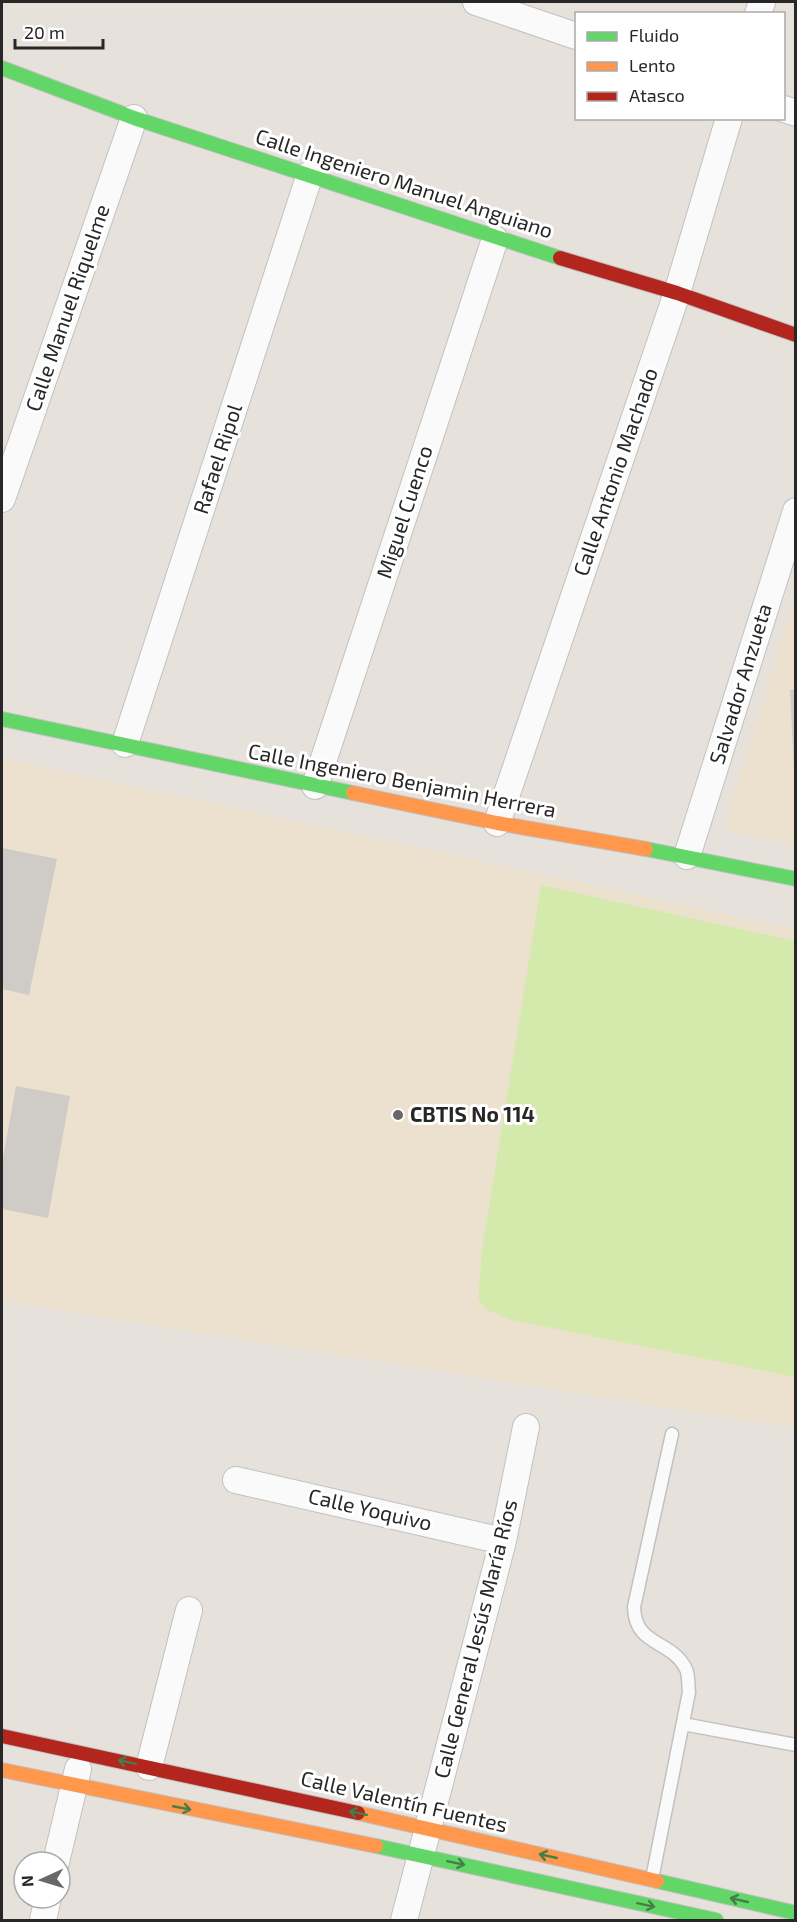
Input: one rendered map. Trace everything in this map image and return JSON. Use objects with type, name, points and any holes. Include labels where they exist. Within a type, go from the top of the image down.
[{"type":"street","points":[[476,2],[524,9],[575,35]]},
{"type":"street","name":"Calle Ingeniero Manuel Anguiano","points":[[2,68],[134,118],[310,174],[495,238],[677,293],[795,335]]},
{"type":"street","name":"Calle Manuel Riquelme","points":[[2,499],[134,118]]},
{"type":"street","name":"Calle Antonio Machado","points":[[497,823],[677,293],[728,120]]},
{"type":"street","name":"Rafael Ripol","points":[[125,744],[310,174]]},
{"type":"street","name":"Miguel Cuenco","points":[[315,786],[495,238]]},
{"type":"street","name":"Salvador Anzueta","points":[[687,856],[795,511]]},
{"type":"street","name":"Calle Ingeniero Benjamin Herrera","points":[[2,719],[497,823],[687,856],[795,879]]},
{"type":"street","name":"Calle General Jesús María Ríos","points":[[404,1920],[503,1541],[526,1427]]},
{"type":"street","name":"Calle Yoquivo","points":[[236,1480],[503,1541]]},
{"type":"street","points":[[149,1767],[189,1610]]},
{"type":"street","name":"Calle Valentín Fuentes","points":[[2,1736],[429,1828],[795,1913]]},
{"type":"street","points":[[59,1850],[82,1753]]},
{"type":"street","points":[[2,1770],[422,1855],[716,1920]]},
{"type":"lane","points":[[652,1880],[689,1692],[686,1669],[669,1651],[641,1632],[634,1622],[634,1607],[672,1434]]},
{"type":"lane","points":[[683,1724],[795,1745]]},
{"type":"shaded area","points":[[795,596],[795,846],[723,830]]},
{"type":"shaded area","name":"CBTIS No 114","points":[[2,758],[795,929],[795,1428],[2,1301]]},
{"type":"green space","points":[[541,885],[795,941],[795,1377],[512,1320],[487,1310],[478,1300],[482,1251]]},
{"type":"building","points":[[796,689],[796,771],[794,771],[790,690]]},
{"type":"building","points":[[2,848],[57,859],[29,995],[2,989]]},
{"type":"building","points":[[16,1086],[70,1096],[48,1218],[2,1209],[2,1163]]},
{"type":"traffic: fast","points":[[2,68],[134,118],[560,258]]},
{"type":"traffic: fast","points":[[2,719],[353,793]]},
{"type":"traffic: fast","points":[[646,849],[796,879]]},
{"type":"traffic: fast","points":[[376,1846],[716,1920]]},
{"type":"traffic: fast","points":[[657,1881],[796,1913]]},
{"type":"traffic: slow","points":[[353,793],[497,823],[646,849]]},
{"type":"traffic: slow","points":[[2,1770],[376,1846]]},
{"type":"traffic: slow","points":[[358,1813],[657,1881]]},
{"type":"traffic: jam","points":[[560,258],[677,293],[796,335]]},
{"type":"traffic: jam","points":[[2,1736],[358,1813]]},
{"type":"place","name":"CBTIS No 114","points":[[398,1115]]}]
